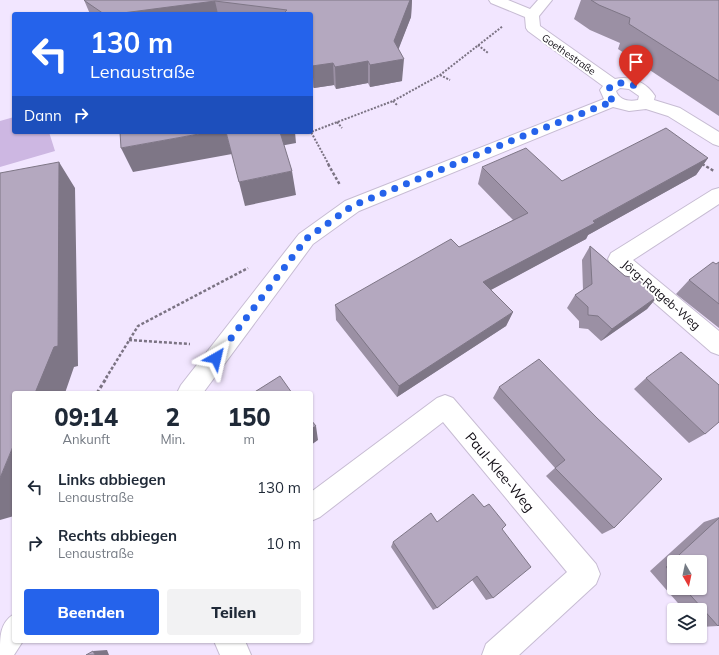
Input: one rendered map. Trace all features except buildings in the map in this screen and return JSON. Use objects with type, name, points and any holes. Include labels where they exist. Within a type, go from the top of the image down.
[{"type":"street","points":[[496,0],[532,15],[545,0]]},
{"type":"street","name":"Goethestraße","points":[[532,15],[533,28],[614,93]]},
{"type":"street","points":[[191,391],[306,239],[352,206],[518,138],[630,84],[641,89],[647,96],[645,103],[641,106],[630,107],[614,93]]},
{"type":"street","points":[[645,103],[674,112],[719,140]]},
{"type":"street","name":"Jörg-Ratgeb-Weg","points":[[719,195],[618,260],[719,345]]},
{"type":"street","name":"Paul-Klee-Weg","points":[[313,506],[445,406],[586,574],[497,655]]},
{"type":"street","points":[[0,649],[12,632]]},
{"type":"street","points":[[230,643],[236,655]]},
{"type":"path","points":[[313,131],[393,101],[440,75],[514,18],[532,15]]},
{"type":"path","points":[[478,45],[488,53]]},
{"type":"path","points":[[440,75],[450,80]]},
{"type":"path","points":[[393,101],[398,106]]},
{"type":"path","points":[[337,122],[342,128]]},
{"type":"path","points":[[312,134],[352,206]]},
{"type":"path","points":[[700,162],[719,175]]},
{"type":"path","points":[[99,391],[138,326],[250,268]]},
{"type":"path","points":[[130,340],[225,346]]},
{"type":"shaded area","points":[[12,118],[12,134],[50,134],[55,151],[0,167],[0,121]]},
{"type":"route","points":[[216,358],[306,239],[352,206],[458,162],[614,101],[608,94],[608,90],[613,85],[624,83],[636,86]]}]
